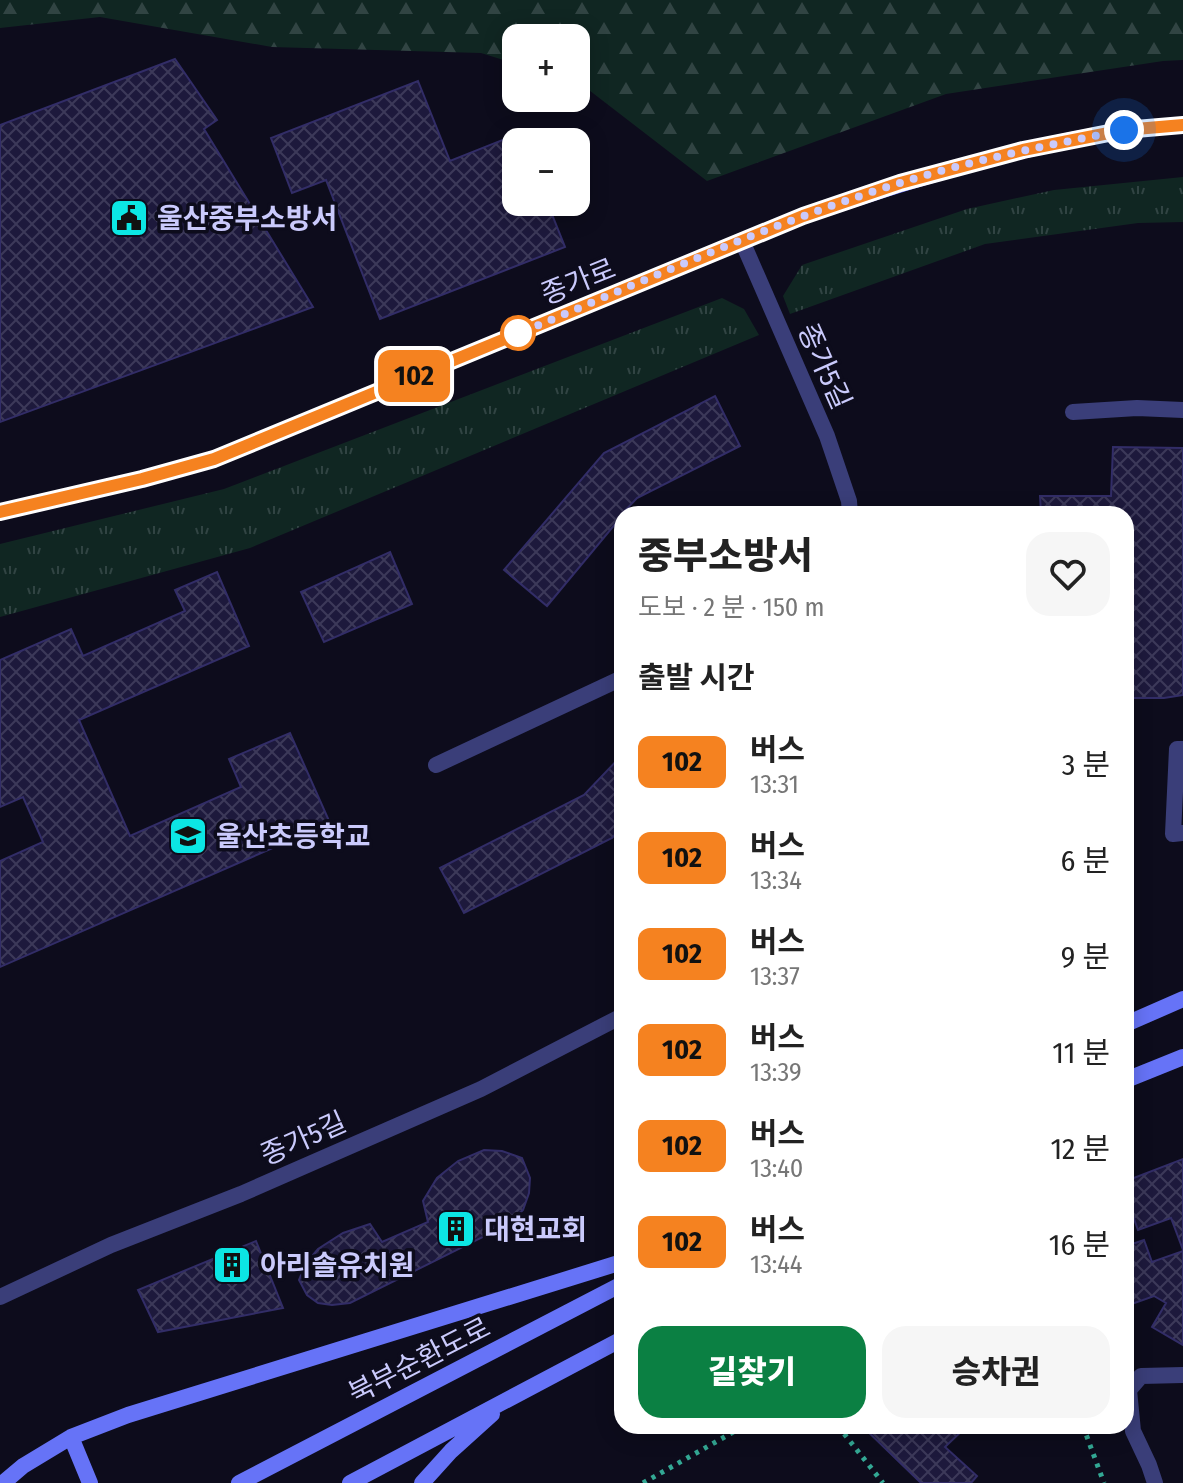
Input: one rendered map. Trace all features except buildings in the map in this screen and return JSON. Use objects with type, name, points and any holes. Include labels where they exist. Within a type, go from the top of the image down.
[{"type":"main road","name":"종가로","points":[[0,512],[214,459],[803,216],[900,183],[1023,150],[1124,130],[1183,125]]},
{"type":"main road","points":[[1134,1020],[1183,999]]},
{"type":"main road","points":[[1134,1077],[1183,1057]]},
{"type":"main road","points":[[3,1483],[23,1466],[71,1437],[128,1415],[614,1264]]},
{"type":"main road","name":"북부순환도로","points":[[239,1483],[614,1288]]},
{"type":"main road","points":[[350,1483],[614,1343]]},
{"type":"main road","points":[[422,1483],[451,1451],[509,1399]]},
{"type":"main road","points":[[71,1437],[90,1483]]},
{"type":"street","name":"종가5길","points":[[742,241],[827,436],[849,506]]},
{"type":"street","points":[[1073,412],[1137,408],[1183,410]]},
{"type":"street","points":[[436,765],[614,682]]},
{"type":"street","points":[[1183,749],[1177,749],[1173,834],[1183,833]]},
{"type":"street","name":"종가5길","points":[[0,1297],[111,1245],[241,1194],[481,1089],[614,1020]]},
{"type":"street","points":[[1134,1384],[1141,1376],[1183,1375]]},
{"type":"street","points":[[1134,1433],[1155,1483]]},
{"type":"path","points":[[643,1483],[730,1434]]},
{"type":"path","points":[[844,1434],[883,1483]]},
{"type":"path","points":[[1086,1434],[1104,1483]]},
{"type":"green space","points":[[0,0],[1183,0],[1183,60],[946,94],[707,181],[590,91],[590,24],[502,24],[502,60],[481,53],[272,47],[100,17],[0,28]]},
{"type":"green space","points":[[1183,177],[1183,222],[1138,223],[985,244],[790,314],[783,296],[802,265],[967,209],[1054,190]]},
{"type":"green space","points":[[722,298],[744,309],[759,335],[250,548],[0,617],[0,544],[224,489]]},
{"type":"bus line","name":"102","points":[[0,512],[214,459],[803,216],[900,183],[1023,150],[1124,130],[1183,125]]},
{"type":"place","name":"울산중부소방서","points":[[129,218]]},
{"type":"place","name":"울산초등학교","points":[[188,836]]},
{"type":"place","name":"대현교회","points":[[456,1229]]},
{"type":"place","name":"아리솔유치원","points":[[232,1265]]},
{"type":"route","points":[[518,333],[515,335],[803,216],[900,183],[1023,150],[1124,130]]}]
